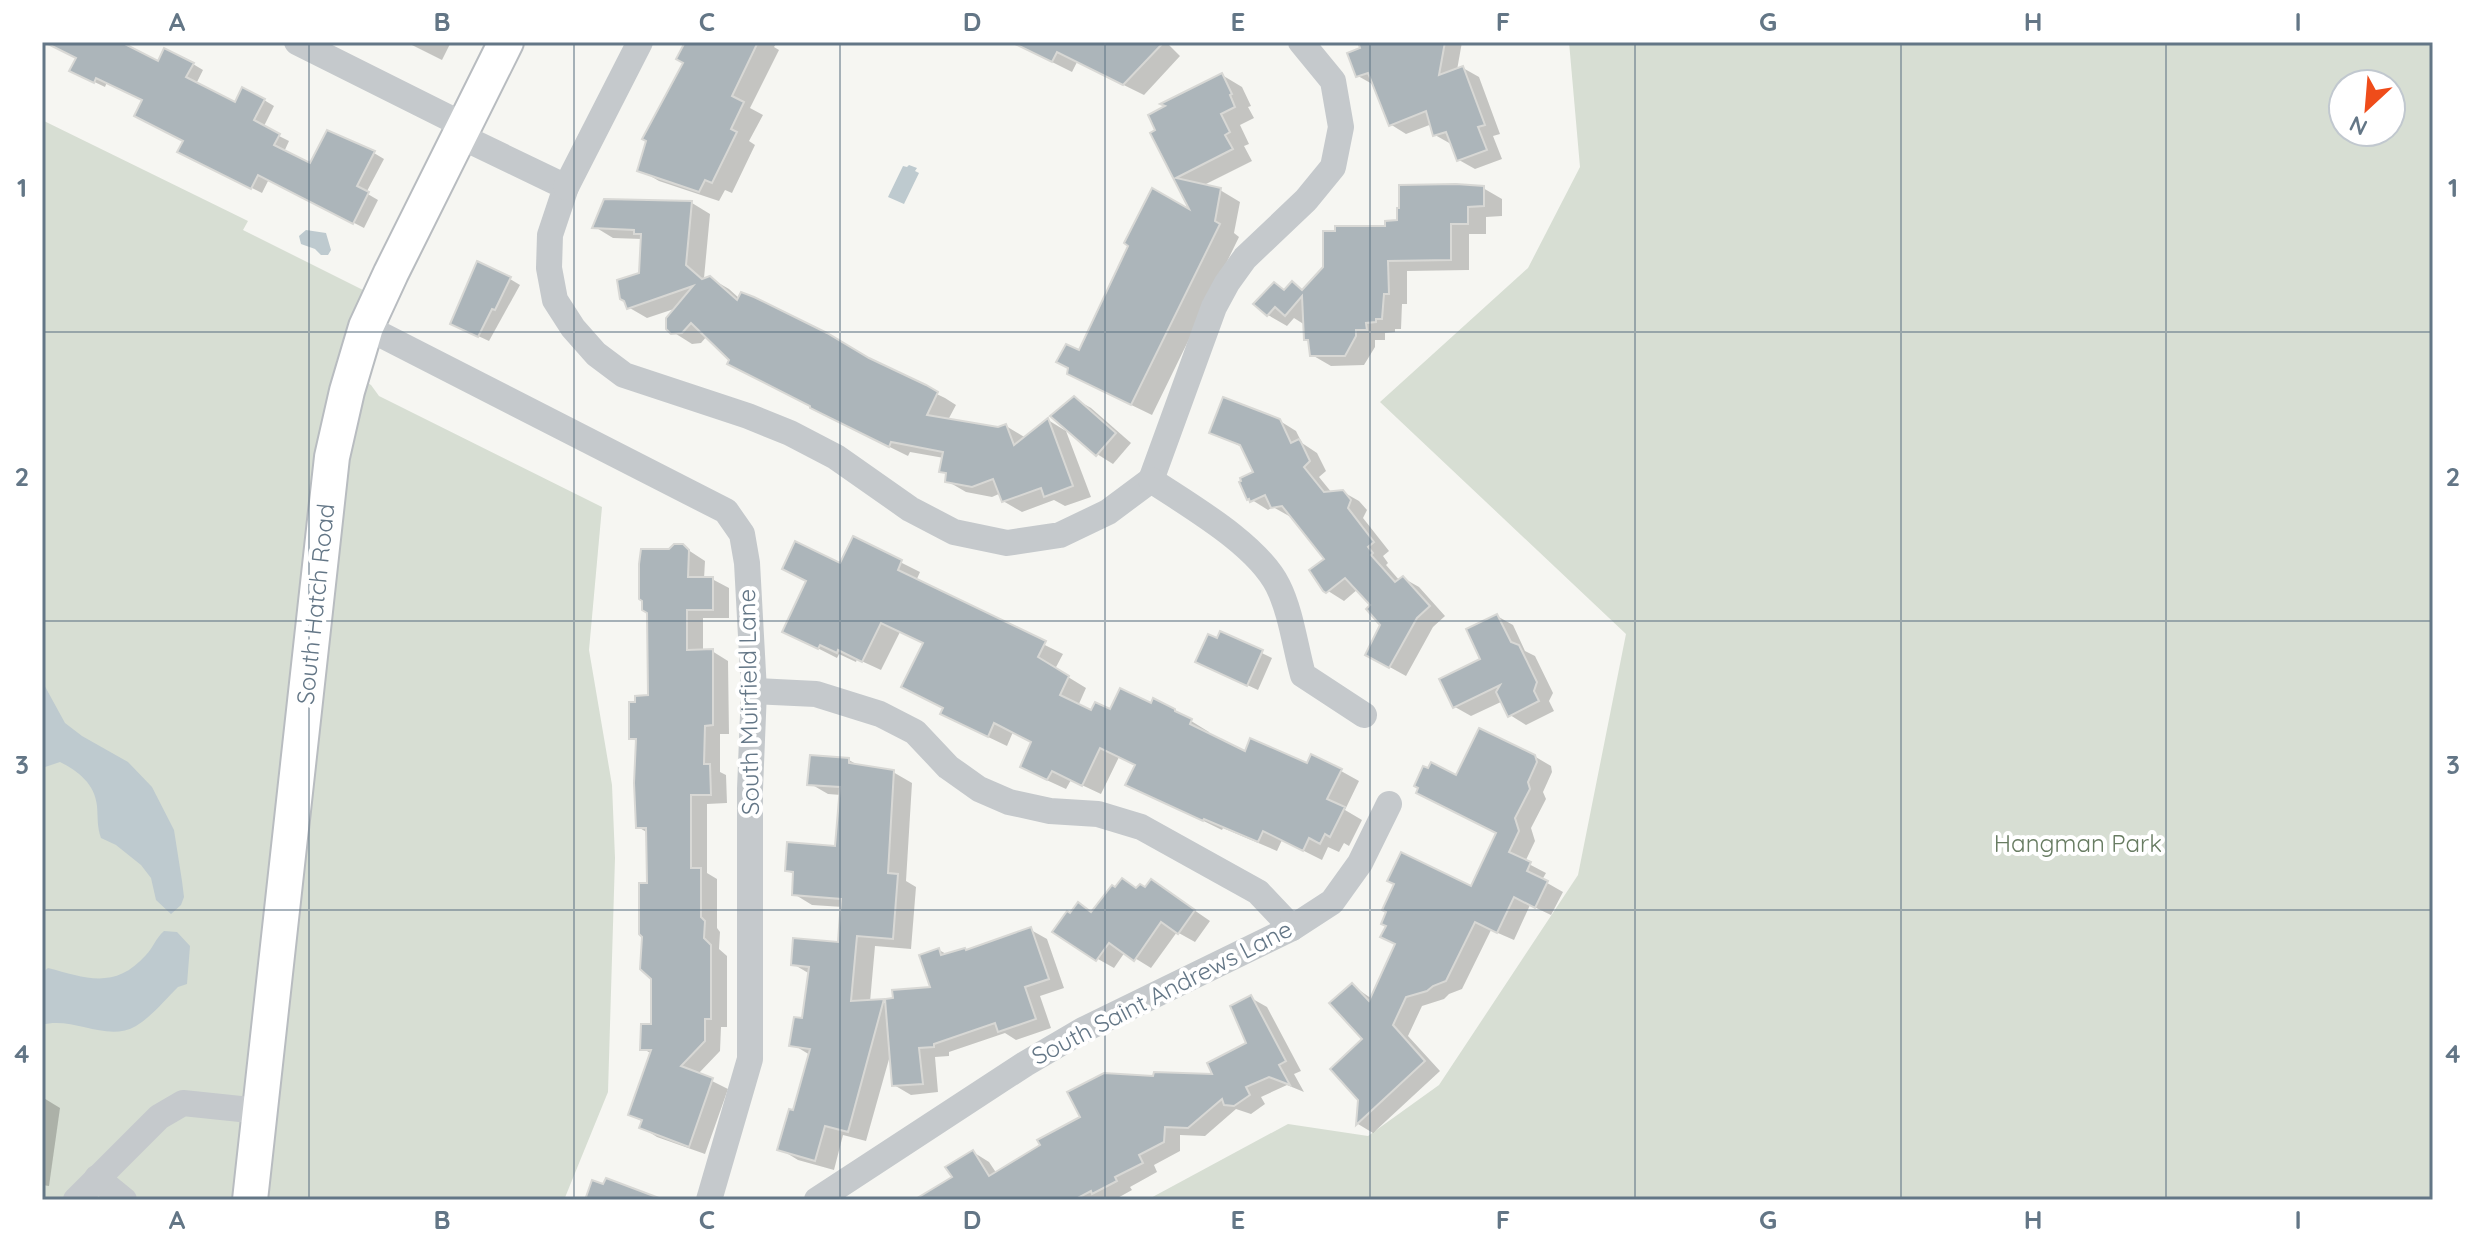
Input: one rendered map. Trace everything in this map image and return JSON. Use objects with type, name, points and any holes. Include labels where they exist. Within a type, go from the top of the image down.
[{"type":"main road","name":"South Hatch Road","points":[[250,1200],[332,457],[366,327],[506,42]]},
{"type":"street","points":[[297,42],[566,187]]},
{"type":"street","points":[[640,42],[566,187],[550,235],[549,268],[555,300],[573,328],[596,354],[624,375],[790,433],[836,457],[910,509],[954,532],[1007,543],[1060,535],[1108,512],[1151,480],[1214,307],[1227,283],[1245,258],[1306,200],[1333,167],[1341,127],[1333,81],[1301,42]]},
{"type":"street","name":"South Muirfield Lane","points":[[366,327],[726,511],[742,534],[747,563],[754,691],[750,789],[750,1059],[716,1197]]},
{"type":"street","points":[[1151,480],[1254,554],[1277,585],[1303,675],[1364,715]]},
{"type":"street","points":[[754,691],[816,694],[880,714],[915,732],[948,767],[979,789],[1009,802],[1050,811],[1098,814],[1141,827],[1258,892],[1292,928]]},
{"type":"street","name":"South Saint Andrews Lane","points":[[817,1200],[1025,1064],[1072,1037],[1292,928],[1332,902],[1360,863],[1389,804]]},
{"type":"street","points":[[76,1200],[159,1117],[183,1103],[259,1111]]},
{"type":"street","points":[[97,1178],[124,1200]]},
{"type":"green space","name":"Hangman Park","points":[[1569,42],[2433,42],[2433,1200],[1147,1200],[1288,1124],[1368,1136],[1439,1085],[1578,875],[1626,634],[1380,402],[1528,268],[1580,167]]},
{"type":"green space","points":[[42,120],[248,221],[243,230],[363,290],[336,362],[371,385],[379,396],[602,507],[589,650],[612,785],[615,858],[608,1092],[564,1200],[42,1200]]},
{"type":"shaded area","points":[[903,166],[917,168],[915,171],[919,173],[904,204],[888,197]]},
{"type":"shaded area","points":[[306,230],[326,233],[331,250],[328,255],[321,255],[301,244],[299,236]]},
{"type":"shaded area","points":[[42,681],[65,723],[128,762],[152,787],[174,830],[182,881],[184,897],[181,905],[171,914],[156,900],[151,878],[141,865],[116,845],[101,838],[96,798],[84,779],[60,762],[42,768]]},
{"type":"shaded area","points":[[164,931],[177,932],[190,946],[187,984],[178,987],[142,1022],[113,1032],[66,1024],[42,1025],[42,973],[48,968],[88,978],[111,977],[134,966]]},
{"type":"building","points":[[44,42],[121,42],[158,61],[164,48],[194,63],[186,77],[235,102],[242,87],[265,99],[254,120],[280,134],[274,145],[310,163],[327,130],[375,151],[357,186],[369,192],[353,224],[258,175],[251,189],[177,152],[183,141],[134,116],[142,100],[96,78],[94,83],[69,71],[76,58]]},
{"type":"building","points":[[685,42],[758,42],[732,96],[744,102],[731,129],[737,132],[712,183],[705,180],[699,192],[637,171],[646,141],[642,139],[683,63],[676,59]]},
{"type":"building","points":[[1011,42],[1164,42],[1123,85],[1057,52],[1052,62]]},
{"type":"building","points":[[1358,42],[1445,42],[1439,75],[1463,66],[1485,125],[1478,127],[1487,150],[1457,161],[1446,132],[1433,136],[1426,111],[1389,126],[1368,73],[1356,77],[1347,53],[1360,48]]},
{"type":"building","points":[[1222,73],[1235,107],[1221,114],[1230,132],[1225,135],[1233,149],[1176,178],[1221,188],[1215,221],[1220,224],[1131,405],[1067,374],[1068,368],[1056,362],[1066,344],[1079,350],[1128,246],[1124,243],[1152,188],[1189,209],[1150,133],[1155,130],[1148,115],[1165,106],[1160,104]]},
{"type":"building","points":[[1399,185],[1484,186],[1484,206],[1468,207],[1468,224],[1451,224],[1451,260],[1388,261],[1389,294],[1384,294],[1382,319],[1366,323],[1367,330],[1356,330],[1345,356],[1310,356],[1308,340],[1304,340],[1302,296],[1285,316],[1275,307],[1267,316],[1253,304],[1274,282],[1284,290],[1292,281],[1302,290],[1323,267],[1323,231],[1335,231],[1335,226],[1385,226],[1385,221],[1397,220]]},
{"type":"building","points":[[604,199],[692,201],[686,265],[702,279],[710,276],[737,300],[741,292],[754,297],[938,392],[927,415],[998,427],[1006,424],[1014,445],[1048,418],[1073,486],[1044,497],[1041,488],[1002,502],[993,479],[972,487],[945,482],[946,473],[939,472],[943,452],[891,442],[889,447],[810,408],[727,364],[729,360],[691,323],[682,333],[671,334],[666,329],[666,318],[693,286],[627,309],[620,299],[617,280],[639,273],[641,234],[634,234],[634,230],[592,228]]},
{"type":"building","points":[[477,261],[511,277],[478,337],[450,324]]},
{"type":"building","points":[[1074,396],[1116,433],[1096,456],[1050,416]]},
{"type":"building","points":[[1223,397],[1280,419],[1291,443],[1299,439],[1301,442],[1310,461],[1304,467],[1324,492],[1343,490],[1351,500],[1348,508],[1374,542],[1368,547],[1373,553],[1371,555],[1395,582],[1403,576],[1430,606],[1417,618],[1389,668],[1365,655],[1380,625],[1366,609],[1370,605],[1345,578],[1326,593],[1323,591],[1309,570],[1324,559],[1282,506],[1271,508],[1265,495],[1250,502],[1247,500],[1239,482],[1240,478],[1253,472],[1240,445],[1209,433]]},
{"type":"building","points":[[853,536],[902,560],[898,570],[1046,641],[1038,657],[1069,676],[1060,695],[1091,710],[1095,702],[1110,709],[1120,688],[1151,703],[1153,698],[1175,709],[1192,719],[1190,724],[1245,751],[1250,738],[1307,763],[1311,754],[1342,769],[1327,799],[1345,807],[1330,837],[1325,834],[1320,844],[1309,838],[1303,851],[1263,831],[1258,842],[1203,821],[1125,785],[1135,765],[1100,748],[1082,786],[1052,771],[1047,780],[1020,767],[1031,742],[994,723],[988,737],[940,714],[943,708],[901,687],[923,643],[881,623],[862,662],[838,650],[837,653],[820,645],[818,649],[782,632],[806,581],[782,569],[795,541],[840,563]]},
{"type":"building","points":[[674,544],[683,544],[689,550],[688,577],[713,577],[713,610],[687,610],[687,650],[713,649],[713,725],[705,726],[704,764],[710,764],[711,795],[691,795],[691,868],[701,868],[701,917],[705,921],[704,938],[711,945],[711,1019],[705,1019],[705,1041],[681,1066],[713,1078],[689,1147],[639,1128],[642,1120],[628,1115],[651,1050],[640,1050],[641,1024],[651,1024],[651,979],[640,969],[642,937],[639,934],[639,883],[647,883],[646,828],[636,828],[636,739],[629,739],[629,702],[635,702],[635,696],[648,695],[647,613],[642,610],[639,599],[639,564],[641,549],[669,549]]},
{"type":"building","points":[[1497,614],[1511,642],[1519,645],[1537,682],[1534,691],[1539,701],[1508,717],[1496,692],[1500,685],[1453,708],[1439,679],[1480,659],[1466,629]]},
{"type":"building","points":[[1220,631],[1263,650],[1247,686],[1195,662],[1208,634],[1217,638]]},
{"type":"building","points":[[1479,728],[1535,755],[1537,762],[1528,782],[1530,789],[1515,818],[1519,831],[1509,852],[1531,862],[1527,871],[1548,881],[1535,908],[1514,897],[1497,933],[1475,922],[1446,981],[1406,997],[1393,1025],[1425,1061],[1356,1125],[1358,1100],[1330,1069],[1362,1039],[1329,1003],[1352,983],[1369,1001],[1395,944],[1380,937],[1386,926],[1381,924],[1386,912],[1382,910],[1394,884],[1387,881],[1401,852],[1471,886],[1496,833],[1416,793],[1418,788],[1414,786],[1423,766],[1428,768],[1431,762],[1456,775]]},
{"type":"building","points":[[810,755],[849,758],[849,763],[894,770],[888,873],[898,874],[893,939],[857,936],[851,1001],[884,999],[848,1132],[825,1126],[815,1161],[777,1150],[789,1109],[793,1110],[810,1049],[789,1046],[794,1017],[802,1018],[809,967],[791,965],[793,938],[838,942],[841,899],[792,895],[793,872],[785,871],[787,842],[835,846],[840,787],[807,785]]},
{"type":"building","points":[[1122,878],[1136,888],[1140,884],[1145,887],[1151,879],[1195,910],[1178,934],[1161,922],[1134,961],[1109,943],[1096,961],[1052,932],[1067,911],[1070,913],[1078,902],[1091,912],[1112,885],[1115,887]]},
{"type":"building","points":[[1031,927],[1049,979],[1025,987],[1036,1019],[998,1032],[995,1023],[934,1044],[934,1047],[919,1048],[923,1084],[892,1086],[885,999],[893,998],[892,990],[930,987],[919,955],[939,948],[941,955],[966,950]]},
{"type":"building","points":[[1251,995],[1286,1061],[1279,1065],[1290,1085],[1269,1077],[1246,1087],[1250,1095],[1234,1106],[1224,1105],[1222,1099],[1188,1128],[1165,1127],[1164,1142],[1139,1155],[1143,1163],[1115,1177],[1117,1181],[1074,1200],[914,1200],[952,1177],[945,1167],[973,1150],[989,1176],[1040,1145],[1037,1140],[1080,1117],[1067,1092],[1104,1073],[1153,1076],[1154,1072],[1212,1074],[1207,1063],[1246,1043],[1230,1006]]},
{"type":"building","points":[[606,1178],[659,1200],[585,1200],[592,1180],[603,1184]]}]
